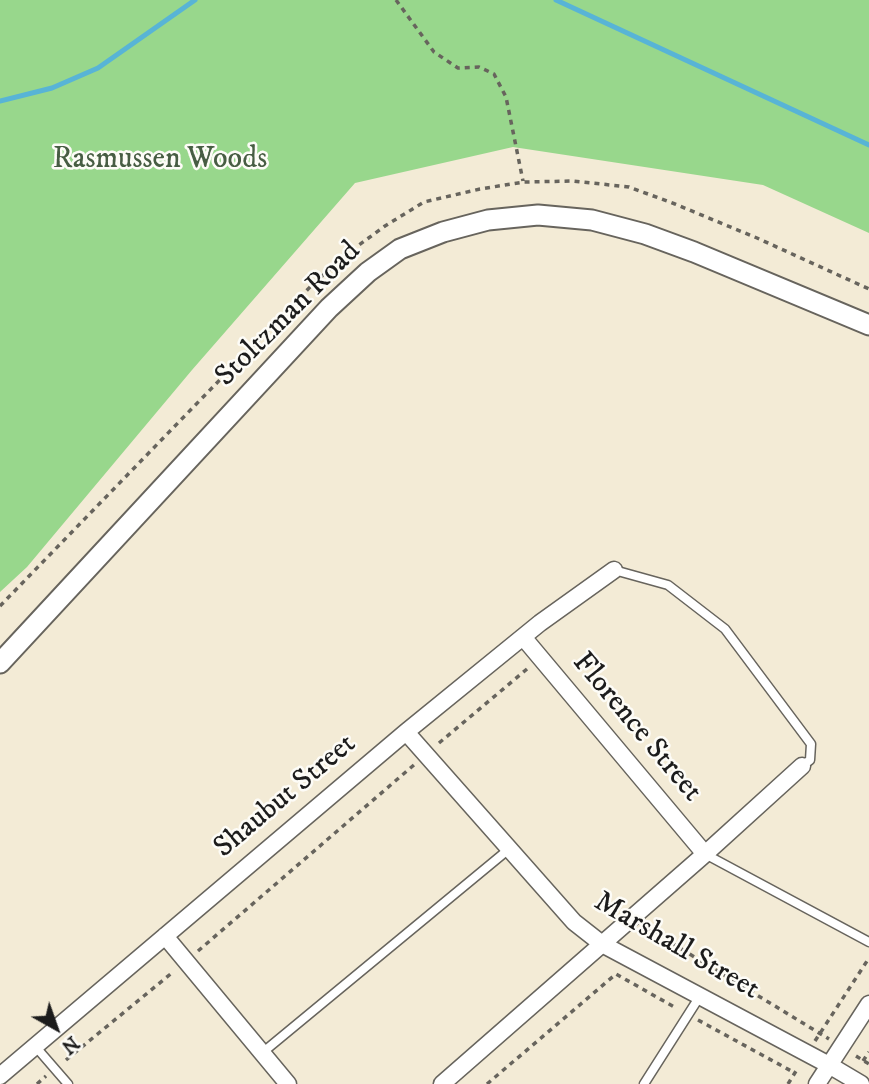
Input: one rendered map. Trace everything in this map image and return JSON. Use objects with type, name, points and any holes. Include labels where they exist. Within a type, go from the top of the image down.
[{"type":"street","name":"Stoltzman Road","points":[[0,663],[329,308],[368,272],[400,249],[443,232],[488,220],[538,215],[592,220],[645,234],[694,252],[869,325]]},
{"type":"street","name":"Shaubut Street","points":[[0,1076],[406,732],[540,623],[614,570]]},
{"type":"street","name":"Florence Street","points":[[523,637],[705,854]]},
{"type":"street","name":"Marshall Street","points":[[406,732],[574,922],[602,944],[861,1084]]},
{"type":"street","points":[[442,1084],[802,766]]},
{"type":"street","points":[[165,936],[288,1084]]},
{"type":"street","points":[[817,1084],[869,1004]]},
{"type":"lane","points":[[614,570],[668,585],[725,629],[811,744],[810,760],[802,766]]},
{"type":"lane","points":[[262,1053],[509,849]]},
{"type":"lane","points":[[705,854],[869,942]]},
{"type":"lane","points":[[644,1084],[699,996]]},
{"type":"lane","points":[[35,1046],[68,1084]]},
{"type":"path","points":[[396,0],[434,52],[458,68],[479,67],[494,74],[506,97],[524,182]]},
{"type":"path","points":[[0,606],[312,285],[348,253],[424,202],[480,188],[524,182],[573,181],[629,187],[757,238],[869,289]]},
{"type":"path","points":[[37,1084],[186,961],[541,658]]},
{"type":"path","points":[[631,919],[869,1064]]},
{"type":"path","points":[[788,1084],[869,958]]},
{"type":"path","points":[[487,1084],[616,974],[795,1073]]},
{"type":"green space","name":"Rasmussen Woods","points":[[0,0],[869,0],[869,233],[763,185],[513,147],[355,183],[192,370],[27,567],[0,592]]},
{"type":"waterway","points":[[0,101],[52,88],[98,68],[195,0]]},
{"type":"waterway","points":[[556,0],[869,145]]}]
